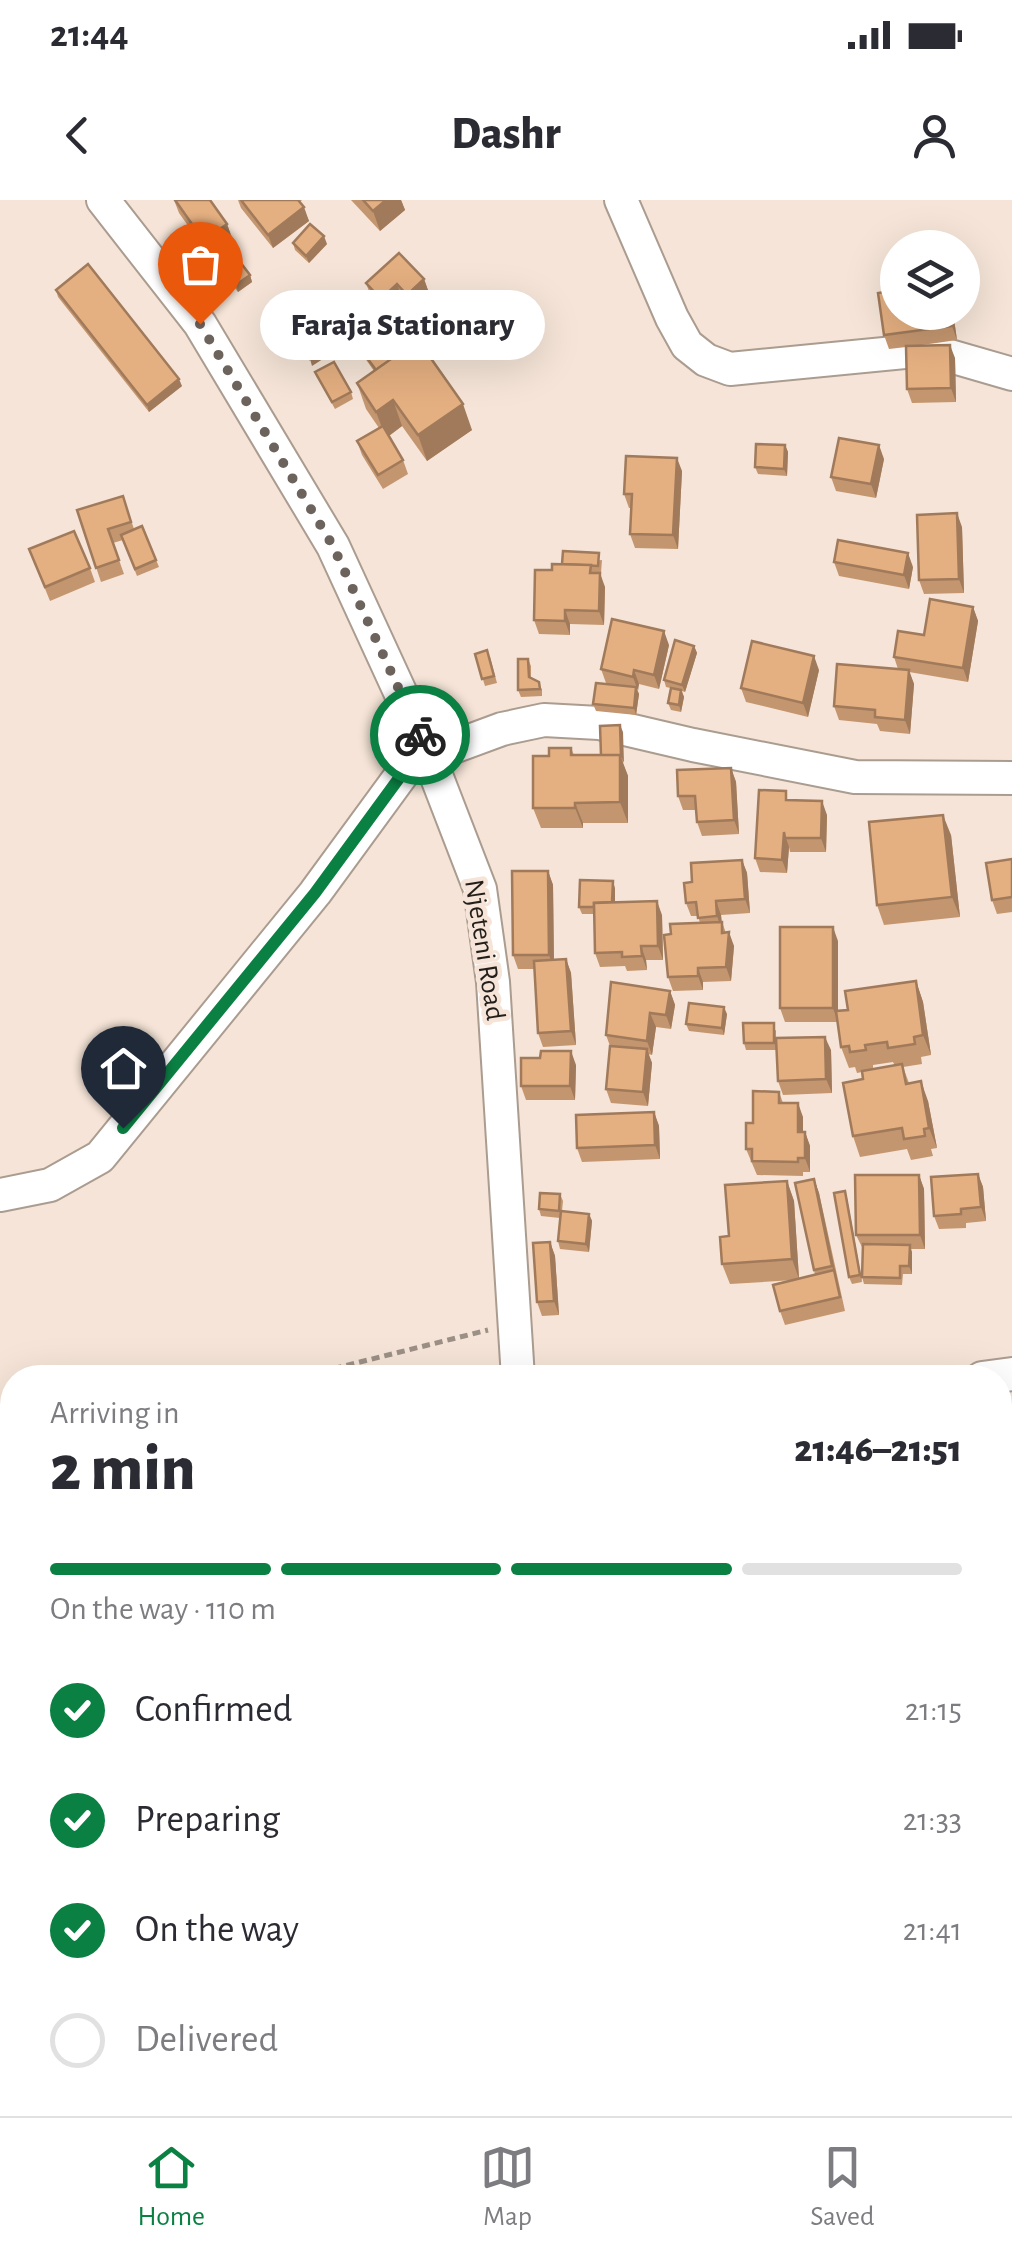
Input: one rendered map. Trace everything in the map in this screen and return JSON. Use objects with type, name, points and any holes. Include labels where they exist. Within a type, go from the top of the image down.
[{"type":"street","name":"Njeteni Road","points":[[103,200],[200,324],[333,546],[426,750],[480,889],[493,982],[517,1365]]},
{"type":"street","points":[[621,200],[672,318],[687,345],[706,360],[730,369],[914,351],[950,356],[1012,374]]},
{"type":"street","points":[[0,1195],[50,1186],[100,1156],[426,750],[544,720],[599,723],[856,777],[1012,778]]},
{"type":"path","points":[[348,1365],[515,1323]]},
{"type":"building","points":[[175,200],[210,200],[227,224],[193,248],[182,232],[192,224]]},
{"type":"building","points":[[241,200],[298,200],[304,207],[268,235]]},
{"type":"building","points":[[363,200],[386,200],[373,211]]},
{"type":"building","points":[[310,224],[324,236],[306,256],[293,243]]},
{"type":"building","points":[[399,253],[424,279],[407,295],[397,284],[381,299],[366,283]]},
{"type":"building","points":[[234,254],[250,275],[236,285],[220,264]]},
{"type":"building","points":[[88,264],[179,379],[147,405],[56,290]]},
{"type":"building","points":[[883,330],[922,330],[884,335]]},
{"type":"building","points":[[378,333],[395,357],[376,370],[359,347]]},
{"type":"building","points":[[314,337],[323,350],[310,359],[301,347]]},
{"type":"building","points":[[418,340],[463,404],[418,435],[393,400],[376,412],[357,383]]},
{"type":"building","points":[[950,345],[951,388],[907,389],[906,346]]},
{"type":"building","points":[[334,362],[351,392],[332,402],[315,372]]},
{"type":"building","points":[[383,426],[403,460],[378,475],[357,441]]},
{"type":"building","points":[[839,438],[879,445],[871,484],[831,477]]},
{"type":"building","points":[[756,444],[785,445],[784,469],[755,467]]},
{"type":"building","points":[[626,456],[677,458],[673,535],[630,534],[632,494],[624,494]]},
{"type":"building","points":[[123,496],[131,522],[108,529],[119,560],[96,568],[77,510]]},
{"type":"building","points":[[957,513],[959,579],[919,580],[917,515]]},
{"type":"building","points":[[142,526],[156,560],[135,569],[121,535]]},
{"type":"building","points":[[74,531],[90,568],[45,587],[29,549]]},
{"type":"building","points":[[838,540],[908,553],[904,575],[834,562]]},
{"type":"building","points":[[563,551],[599,553],[598,566],[562,564]]},
{"type":"building","points":[[552,564],[591,565],[590,573],[600,573],[599,611],[565,610],[565,621],[534,620],[535,570],[552,570]]},
{"type":"building","points":[[930,599],[973,607],[963,668],[894,657],[898,631],[924,635]]},
{"type":"building","points":[[612,619],[664,631],[654,675],[634,670],[633,677],[601,669]]},
{"type":"building","points":[[675,640],[694,646],[682,685],[664,680]]},
{"type":"building","points":[[752,641],[814,656],[803,703],[741,688]]},
{"type":"building","points":[[487,650],[494,676],[482,679],[475,654]]},
{"type":"building","points":[[518,659],[528,659],[529,677],[539,682],[540,689],[518,690]]},
{"type":"building","points":[[837,664],[909,670],[905,720],[875,717],[875,710],[834,706]]},
{"type":"building","points":[[596,683],[636,687],[634,708],[593,704]]},
{"type":"building","points":[[671,688],[681,690],[679,705],[668,703]]},
{"type":"building","points":[[620,725],[621,756],[601,755],[600,726]]},
{"type":"building","points":[[549,748],[571,748],[571,755],[620,755],[620,802],[533,808],[533,756],[549,756]]},
{"type":"building","points":[[731,768],[734,820],[697,822],[695,796],[678,796],[677,770]]},
{"type":"building","points":[[759,790],[786,791],[786,800],[822,801],[821,838],[785,838],[784,832],[782,860],[755,858]]},
{"type":"building","points":[[943,815],[952,897],[877,905],[869,822]]},
{"type":"building","points":[[1012,859],[1012,897],[992,900],[986,863]]},
{"type":"building","points":[[742,860],[745,899],[716,901],[717,916],[698,918],[696,902],[686,903],[684,883],[692,882],[691,863]]},
{"type":"building","points":[[512,871],[548,871],[549,955],[513,955]]},
{"type":"building","points":[[580,880],[613,881],[612,902],[579,907]]},
{"type":"building","points":[[657,901],[658,946],[641,946],[642,956],[595,953],[594,903]]},
{"type":"building","points":[[722,922],[722,933],[729,932],[726,967],[698,968],[698,976],[668,977],[664,935],[671,934],[670,924]]},
{"type":"building","points":[[780,927],[833,927],[833,1008],[780,1008]]},
{"type":"building","points":[[566,959],[571,1031],[538,1033],[534,961]]},
{"type":"building","points":[[916,981],[923,1035],[914,1037],[915,1044],[888,1048],[887,1042],[850,1052],[849,1046],[841,1047],[836,1011],[848,1010],[845,991]]},
{"type":"building","points":[[611,982],[670,991],[666,1015],[650,1013],[647,1041],[606,1035]]},
{"type":"building","points":[[689,1003],[724,1007],[722,1028],[686,1024]]},
{"type":"building","points":[[743,1023],[774,1023],[774,1043],[744,1043]]},
{"type":"building","points":[[825,1037],[826,1079],[778,1081],[776,1038]]},
{"type":"building","points":[[610,1046],[647,1049],[643,1092],[606,1089]]},
{"type":"building","points":[[541,1051],[571,1051],[570,1086],[521,1086],[521,1058],[540,1058]]},
{"type":"building","points":[[902,1064],[906,1084],[921,1081],[929,1128],[924,1129],[925,1136],[904,1139],[902,1128],[853,1136],[843,1083],[863,1079],[862,1071]]},
{"type":"building","points":[[753,1091],[779,1092],[779,1103],[798,1103],[798,1132],[805,1132],[805,1158],[798,1158],[798,1162],[752,1161],[752,1149],[746,1149],[746,1123],[753,1123]]},
{"type":"building","points":[[654,1112],[655,1145],[577,1148],[576,1115]]},
{"type":"building","points":[[978,1174],[981,1207],[961,1209],[961,1214],[934,1216],[931,1177]]},
{"type":"building","points":[[855,1175],[919,1175],[920,1235],[856,1235]]},
{"type":"building","points":[[814,1179],[832,1266],[814,1270],[795,1183]]},
{"type":"building","points":[[787,1181],[792,1259],[722,1264],[720,1237],[729,1236],[725,1185]]},
{"type":"building","points":[[845,1191],[860,1275],[849,1277],[834,1193]]},
{"type":"building","points":[[540,1193],[560,1194],[559,1211],[539,1209]]},
{"type":"building","points":[[561,1211],[589,1214],[586,1244],[558,1241]]},
{"type":"building","points":[[550,1242],[554,1301],[537,1302],[533,1243]]},
{"type":"building","points":[[863,1244],[910,1245],[909,1266],[900,1266],[900,1278],[862,1277]]},
{"type":"building","points":[[834,1270],[840,1297],[780,1311],[773,1285]]},
{"type":"way so far","points":[[200,324],[333,546],[420,735]]},
{"type":"place","name":"Faraja Stationary","points":[[200,324]]},
{"type":"route","points":[[123,1128],[315,893],[424,744],[420,735]]}]
